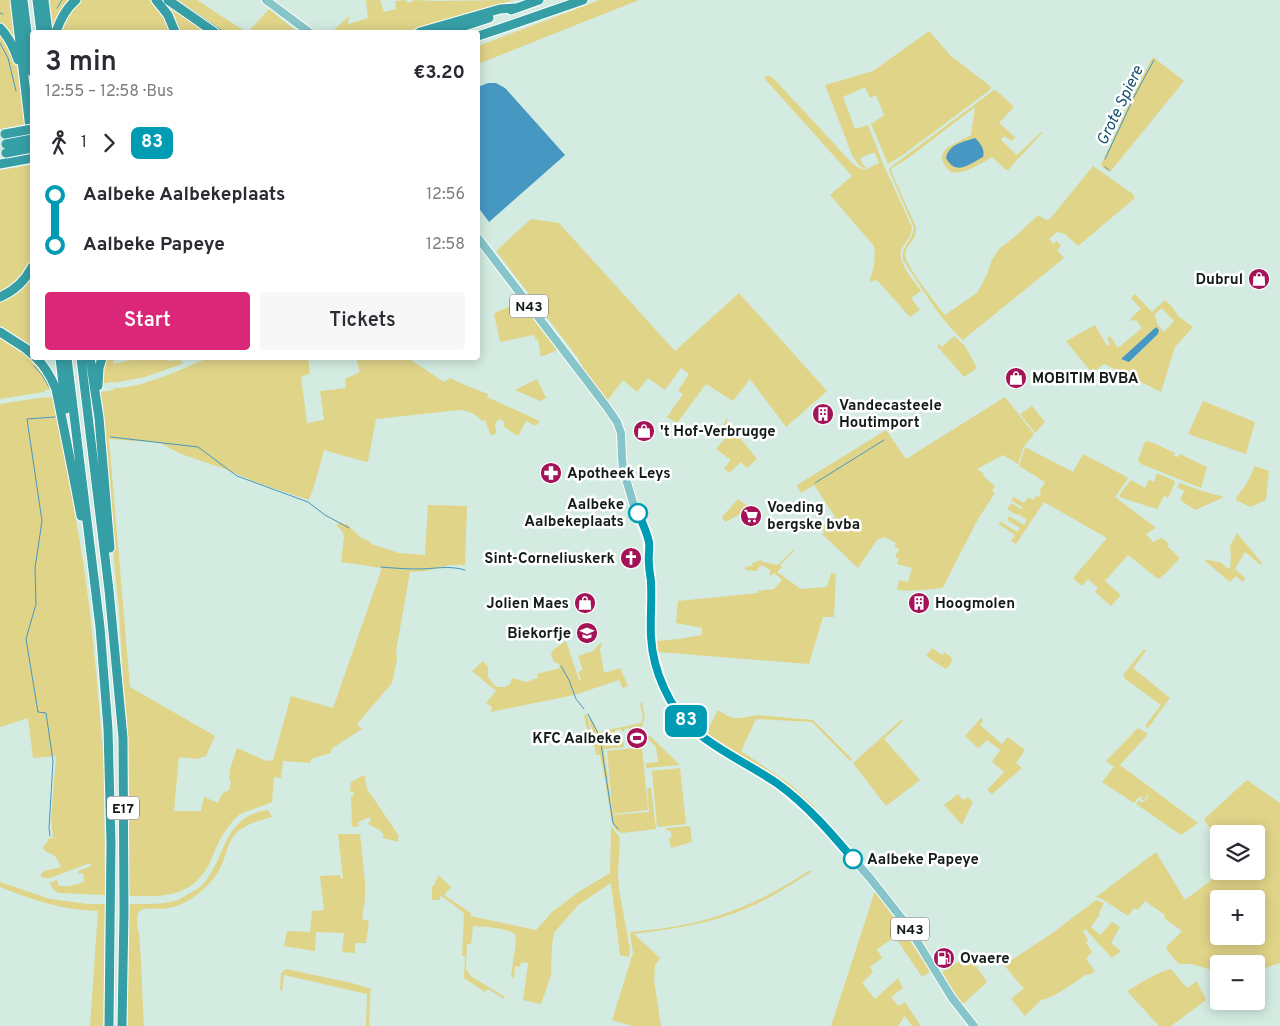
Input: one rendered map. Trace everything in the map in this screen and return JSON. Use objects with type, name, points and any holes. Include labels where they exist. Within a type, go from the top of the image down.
[{"type":"highway","points":[[3,144],[30,130],[15,0]]},
{"type":"highway","points":[[24,0],[30,54]]},
{"type":"highway","points":[[38,0],[41,30]]},
{"type":"highway","points":[[44,0],[48,30]]},
{"type":"highway","points":[[57,30],[64,12],[76,0]]},
{"type":"highway","points":[[156,0],[168,15],[174,30]]},
{"type":"highway","points":[[168,0],[211,30]]},
{"type":"highway","points":[[452,30],[539,0]]},
{"type":"highway","points":[[480,35],[582,0]]},
{"type":"highway","points":[[427,30],[500,9],[515,8]]},
{"type":"highway","points":[[480,40],[508,26]]},
{"type":"highway","points":[[0,28],[9,39],[18,58],[28,111]]},
{"type":"highway","points":[[3,144],[30,139]]},
{"type":"highway","points":[[3,144],[30,149]]},
{"type":"highway","points":[[4,164],[30,158]]},
{"type":"highway","points":[[0,297],[15,289],[30,270]]},
{"type":"highway","points":[[0,332],[30,352]]},
{"type":"highway","points":[[38,360],[47,371],[56,389],[100,627]]},
{"type":"highway","points":[[60,360],[73,474]]},
{"type":"highway","name":"E17","points":[[67,360],[100,627],[108,739],[111,843],[109,1026]]},
{"type":"highway","name":"E17","points":[[80,360],[109,590],[123,738],[124,912],[122,1026]]},
{"type":"highway","points":[[90,360],[99,418]]},
{"type":"highway","points":[[101,360],[98,380],[99,418],[112,578],[109,590]]},
{"type":"main road","points":[[266,0],[306,30]]},
{"type":"main road","name":"N43","points":[[480,241],[617,422],[622,440],[622,457],[628,487],[648,541],[652,647],[661,680],[670,700],[702,738],[779,785],[812,814],[870,878],[907,925],[952,998],[974,1026]]},
{"type":"shaded area","points":[[0,0],[12,0],[19,52],[0,26]]},
{"type":"shaded area","points":[[47,0],[72,0],[52,30],[51,30]]},
{"type":"shaded area","points":[[81,0],[149,0],[162,12],[170,30],[61,30],[68,14]]},
{"type":"shaded area","points":[[159,0],[164,0],[206,30],[176,30]]},
{"type":"shaded area","points":[[173,0],[197,0],[243,30],[214,30]]},
{"type":"shaded area","points":[[366,0],[380,0],[384,12],[396,9],[395,1],[406,0],[408,3],[415,0],[514,0],[411,30],[334,30],[349,16],[348,24],[368,18]]},
{"type":"shaded area","points":[[600,0],[639,0],[480,63],[480,45]]},
{"type":"shaded area","points":[[269,9],[295,30],[250,30]]},
{"type":"shaded area","points":[[929,31],[951,56],[990,86],[990,90],[888,164],[871,124],[884,115],[876,95],[870,98],[865,87],[843,97],[855,129],[868,125],[884,166],[912,227],[910,236],[902,248],[901,259],[921,291],[911,298],[920,310],[910,317],[877,280],[869,282],[874,264],[874,246],[830,195],[852,176],[764,78],[768,75],[775,80],[851,162],[865,170],[879,163],[875,153],[860,158],[866,167],[864,169],[853,157],[825,85],[873,71]]},
{"type":"shaded area","points":[[0,33],[15,57],[26,124],[0,129]]},
{"type":"shaded area","points":[[1153,57],[1184,81],[1110,172],[1101,165],[1137,86]]},
{"type":"shaded area","points":[[994,90],[1014,107],[999,123],[1015,137],[1012,141],[1004,136],[1001,140],[1017,155],[1040,132],[1042,133],[1008,170],[992,157],[972,168],[956,173],[951,172],[945,165],[942,159],[946,149],[971,135],[975,107],[907,159],[892,168],[891,171],[916,227],[915,235],[906,251],[906,260],[945,315],[978,292],[999,249],[1038,215],[1046,220],[1050,219],[1093,166],[1133,194],[1135,198],[1078,246],[1065,234],[1057,232],[1049,239],[1053,244],[1057,241],[1061,246],[1057,250],[1064,258],[963,340],[938,312],[903,260],[903,251],[914,228],[889,170]]},
{"type":"shaded area","points":[[30,165],[30,263],[17,282],[0,293],[0,170]]},
{"type":"shaded area","points":[[531,219],[559,223],[675,351],[739,293],[827,391],[786,427],[750,379],[733,401],[706,384],[677,423],[667,417],[683,394],[678,391],[689,374],[681,368],[665,390],[648,378],[637,392],[623,380],[607,401],[582,368],[578,358],[496,251]]},
{"type":"shaded area","points":[[30,274],[30,350],[0,329],[0,299]]},
{"type":"shaded area","points":[[1135,294],[1152,312],[1165,300],[1178,316],[1193,327],[1175,347],[1161,392],[1104,364],[1092,373],[1066,341],[1095,325],[1107,346],[1110,344],[1107,338],[1110,336],[1118,348],[1142,328],[1136,320],[1131,320],[1141,309],[1131,298]],"holes":[[[1162,308],[1174,321],[1164,332],[1156,322],[1157,320],[1154,315]],[[1156,327],[1159,332],[1158,334],[1131,361],[1122,359]]]},
{"type":"shaded area","points":[[521,303],[557,350],[541,357],[538,340],[536,340],[534,335],[500,342],[494,314]]},
{"type":"shaded area","points":[[0,336],[30,356],[30,360],[34,360],[44,372],[53,390],[0,399]]},
{"type":"shaded area","points":[[954,336],[965,346],[977,368],[964,377],[937,346],[939,344],[942,347]]},
{"type":"shaded area","points":[[105,360],[114,360],[113,364],[132,360],[180,360],[183,363],[145,377],[101,384]]},
{"type":"shaded area","points":[[203,360],[308,360],[310,374],[301,376],[307,423],[324,420],[320,391],[346,388],[345,379],[360,372],[357,360],[411,360],[444,382],[450,378],[488,394],[487,397],[540,421],[537,425],[534,425],[526,421],[518,436],[503,426],[505,422],[499,419],[495,424],[496,433],[491,436],[485,420],[482,421],[475,415],[463,410],[376,419],[368,461],[324,450],[309,500],[181,454],[160,443],[109,439],[130,687],[215,736],[206,756],[196,759],[179,757],[174,811],[201,811],[204,797],[218,803],[222,794],[229,790],[231,781],[229,779],[230,769],[237,748],[266,761],[273,760],[291,696],[333,708],[382,568],[341,562],[344,537],[343,532],[336,525],[341,522],[345,525],[346,523],[361,538],[369,541],[371,544],[399,553],[425,555],[428,505],[467,506],[465,565],[451,565],[426,571],[410,572],[392,683],[357,724],[362,729],[331,749],[331,753],[311,759],[310,763],[283,761],[281,778],[274,777],[272,802],[242,813],[235,819],[222,836],[207,869],[189,887],[171,894],[128,896],[128,780],[125,715],[119,610],[101,392],[114,390],[113,388],[133,386],[171,374]]},
{"type":"shaded area","points":[[537,379],[546,398],[540,401],[515,390]]},
{"type":"shaded area","points":[[54,397],[58,413],[90,613],[104,764],[105,895],[59,893],[54,890],[50,883],[57,880],[59,886],[72,886],[84,882],[83,873],[79,874],[78,871],[91,866],[90,863],[50,878],[41,877],[44,871],[61,867],[55,856],[46,852],[43,848],[48,842],[47,839],[53,838],[51,818],[56,756],[33,758],[28,718],[0,727],[0,404]]},
{"type":"shaded area","points":[[1005,397],[1034,434],[1023,448],[1018,464],[1003,455],[977,469],[995,486],[992,491],[995,493],[978,519],[943,587],[925,590],[897,590],[899,580],[908,582],[912,568],[897,564],[899,559],[895,557],[899,549],[894,546],[896,543],[885,537],[877,540],[858,568],[822,534],[824,532],[816,520],[819,518],[823,524],[835,517],[814,485],[801,493],[797,485],[886,430],[906,459]]},
{"type":"shaded area","points":[[1203,401],[1255,422],[1246,454],[1188,434]]},
{"type":"shaded area","points":[[1032,406],[1045,422],[1035,433],[1020,414]]},
{"type":"shaded area","points":[[727,418],[727,422],[757,459],[747,468],[741,462],[729,473],[724,468],[731,460],[716,449],[727,436],[721,430]]},
{"type":"shaded area","points":[[1149,441],[1175,453],[1174,456],[1178,457],[1180,454],[1207,467],[1201,488],[1141,464],[1138,460],[1145,442]]},
{"type":"shaded area","points":[[1025,447],[1073,472],[1083,454],[1128,478],[1115,497],[1156,528],[1146,534],[1153,542],[1162,538],[1169,544],[1167,546],[1180,558],[1158,579],[1128,555],[1105,581],[1121,595],[1111,606],[1095,592],[1098,588],[1088,579],[1082,586],[1073,578],[1107,538],[1044,502],[1016,544],[1011,541],[1015,535],[999,524],[1000,521],[1017,532],[1020,528],[1007,520],[1009,516],[1024,525],[1027,520],[1007,509],[1011,503],[1021,509],[1023,508],[1011,500],[1014,497],[1024,503],[1028,497],[1033,500],[1036,496],[1039,497],[1041,493],[1039,492],[1045,482],[1019,466]]},
{"type":"shaded area","points":[[1255,466],[1269,471],[1266,500],[1250,507],[1236,500],[1236,498],[1247,483]]},
{"type":"shaded area","points":[[1157,473],[1175,482],[1168,498],[1164,496],[1157,509],[1120,497],[1120,494],[1131,480],[1145,488],[1149,480],[1154,482]]},
{"type":"shaded area","points":[[1180,483],[1224,497],[1195,510],[1180,500],[1184,491],[1177,487]]},
{"type":"shaded area","points":[[738,499],[750,508],[748,510],[744,507],[746,511],[725,522],[722,517]]},
{"type":"shaded area","points":[[1237,533],[1262,563],[1261,565],[1245,552],[1235,569],[1245,578],[1243,582],[1236,576],[1230,582],[1205,561],[1208,559],[1220,562],[1228,569],[1230,568],[1230,546]]},
{"type":"shaded area","points":[[794,549],[780,565],[782,567],[777,572],[801,589],[827,587],[831,573],[836,574],[834,617],[823,617],[809,664],[658,652],[657,641],[702,635],[702,628],[676,623],[678,601],[758,593],[758,591],[774,589],[782,580],[774,573],[771,576],[769,573],[771,571],[762,565],[757,571],[745,570],[745,567],[761,560],[778,565]]},
{"type":"shaded area","points":[[566,641],[579,680],[581,680],[578,672],[583,670],[578,656],[593,651],[600,643],[602,644],[600,649],[604,673],[620,668],[628,686],[623,688],[619,680],[574,695],[491,712],[492,707],[486,703],[496,691],[472,671],[483,661],[488,667],[488,677],[498,687],[505,687],[510,684],[512,678],[526,682],[538,678],[537,674],[560,668],[559,664],[554,662],[551,654],[553,650]]},
{"type":"shaded area","points":[[932,648],[942,655],[944,652],[951,657],[952,662],[946,669],[926,656]]},
{"type":"shaded area","points":[[1144,649],[1146,651],[1133,668],[1170,698],[1148,728],[1145,726],[1161,705],[1124,678],[1123,675]]},
{"type":"shaded area","points":[[640,703],[642,703],[645,717],[641,729],[638,726],[632,727],[633,730],[629,728],[624,729],[622,732],[621,729],[615,730],[616,739],[623,739],[624,747],[604,749],[613,815],[649,812],[647,788],[651,788],[656,829],[622,833],[617,831],[612,824],[600,755],[596,755],[594,745],[591,746],[584,716],[587,715],[594,742],[588,715],[598,732],[641,723],[643,718]]},
{"type":"shaded area","points":[[718,710],[733,718],[757,715],[813,720],[852,759],[850,761],[812,722],[756,719],[741,751],[790,784],[815,807],[814,809],[784,783],[706,733]]},
{"type":"shaded area","points":[[981,718],[983,720],[980,725],[1002,744],[1008,737],[1025,750],[1016,763],[1022,768],[992,794],[987,790],[1004,772],[992,762],[1000,750],[987,740],[978,748],[965,736]]},
{"type":"shaded area","points":[[902,719],[903,721],[884,739],[920,780],[886,806],[853,763]]},
{"type":"shaded area","points":[[1138,728],[1148,734],[1120,765],[1198,823],[1181,835],[1136,804],[1139,800],[1141,802],[1145,801],[1148,794],[1144,800],[1141,799],[1143,796],[1139,797],[1134,803],[1102,782],[1114,767],[1106,761]]},
{"type":"shaded area","points":[[648,736],[680,765],[646,768],[646,763],[658,762],[656,747],[649,740]]},
{"type":"shaded area","points":[[642,747],[648,810],[613,814],[607,751]]},
{"type":"shaded area","points":[[680,768],[686,824],[657,827],[652,771]]},
{"type":"shaded area","points":[[364,775],[367,789],[399,836],[398,842],[383,838],[383,833],[380,830],[368,824],[371,820],[370,817],[358,822],[359,826],[352,827],[351,796],[354,795],[354,792],[350,792],[351,782]]},
{"type":"shaded area","points":[[1247,780],[1280,803],[1280,963],[1265,968],[1265,955],[1210,955],[1210,969],[1191,964],[1179,964],[1166,947],[1182,931],[1164,918],[1165,915],[1145,901],[1138,910],[1134,908],[1128,916],[1096,897],[1156,852],[1185,900],[1211,880],[1265,880],[1265,825],[1210,825],[1210,828],[1204,819]]},
{"type":"shaded area","points":[[958,794],[963,800],[968,797],[973,802],[962,825],[944,805]]},
{"type":"shaded area","points":[[267,810],[272,817],[252,824],[236,833],[230,842],[217,873],[199,893],[177,906],[162,909],[146,909],[139,912],[137,920],[141,957],[144,1026],[127,1026],[128,904],[152,904],[175,901],[197,889],[212,872],[234,829],[242,820]]},
{"type":"shaded area","points":[[611,826],[620,838],[619,889],[630,949],[629,957],[620,955],[611,883],[578,905],[554,933],[551,975],[541,1004],[523,1000],[528,963],[521,962],[520,967],[515,966],[514,978],[511,977],[516,941],[515,934],[505,930],[473,926],[471,944],[467,944],[466,966],[467,971],[472,977],[505,997],[504,999],[488,989],[485,992],[464,978],[465,956],[462,956],[464,913],[443,897],[440,896],[440,900],[432,900],[432,886],[434,886],[438,875],[451,887],[444,895],[471,913],[470,916],[536,930],[552,912],[580,891],[610,873]]},
{"type":"shaded area","points":[[690,826],[692,842],[671,848],[669,838],[672,837],[670,830],[667,831],[666,828]]},
{"type":"shaded area","points":[[338,834],[360,834],[365,881],[362,919],[369,921],[366,943],[355,943],[355,953],[342,952],[344,933],[316,932],[315,951],[284,946],[287,931],[310,932],[312,911],[324,910],[320,876],[340,875],[343,878]]},
{"type":"shaded area","points":[[810,870],[811,872],[772,896],[733,914],[691,925],[634,934],[660,958],[655,966],[654,979],[661,1026],[632,1026],[612,1020],[633,953],[631,932],[666,928],[730,912],[779,889]]},
{"type":"shaded area","points":[[0,882],[50,899],[88,904],[105,904],[103,1026],[90,1026],[98,911],[72,909],[36,900],[0,887]]},
{"type":"shaded area","points":[[875,891],[931,971],[922,977],[895,937],[877,949],[882,958],[870,967],[873,972],[862,983],[875,999],[898,978],[903,988],[891,997],[898,1006],[905,1002],[920,1025],[912,1026],[905,1016],[898,1026],[831,1026]]},
{"type":"shaded area","points":[[1096,900],[1104,903],[1100,914],[1091,927],[1100,935],[1112,922],[1120,927],[1111,943],[1121,951],[1112,958],[1085,929],[1083,931],[1088,940],[1086,942],[1092,952],[1086,959],[1095,971],[1087,974],[1058,993],[1041,1000],[1025,1016],[1011,999],[1024,988],[1004,965],[1051,934]]},
{"type":"shaded area","points":[[969,955],[987,982],[962,1005],[941,973]]},
{"type":"shaded area","points":[[286,969],[371,989],[369,1026],[366,1026],[367,994],[284,975],[282,991],[280,990],[281,973]]},
{"type":"shaded area","points":[[1171,969],[1187,988],[1197,981],[1206,1000],[1171,1026],[1159,1026],[1127,991]]},
{"type":"water","points":[[488,83],[496,83],[505,88],[565,155],[489,222],[480,210],[480,86]]},
{"type":"water","points":[[975,138],[982,147],[983,157],[967,166],[954,167],[946,158],[950,150],[957,144]]},
{"type":"water","points":[[1156,327],[1159,330],[1158,334],[1129,362],[1121,359]]},
{"type":"waterway","points":[[57,8],[62,0]]},
{"type":"waterway","points":[[176,0],[221,30]]},
{"type":"waterway","points":[[0,43],[8,58],[16,91]]},
{"type":"waterway","name":"Grote Spiere","points":[[1105,159],[1135,95],[1154,60]]},
{"type":"waterway","name":"Grote Spiere","points":[[1105,167],[1109,170]]},
{"type":"waterway","points":[[34,366],[49,387]]},
{"type":"waterway","points":[[50,836],[53,761],[46,713],[38,712],[26,639],[36,604],[35,568],[42,521],[27,419],[55,417]]},
{"type":"waterway","points":[[111,437],[198,447],[237,476],[308,502],[325,515],[349,528]]},
{"type":"waterway","points":[[815,483],[884,440]]},
{"type":"waterway","points":[[381,567],[404,569],[447,567],[465,570]]},
{"type":"waterway","points":[[561,666],[576,699],[584,709]]},
{"type":"waterway","points":[[588,714],[600,737],[613,823],[618,829]]},
{"type":"bus line","name":"83","points":[[638,513],[649,545],[652,647],[664,689],[670,700],[682,717],[702,738],[769,778],[795,798],[853,859]]},
{"type":"place","name":"Dubrul","points":[[1259,279]]},
{"type":"place","name":"MOBITIM BVBA","points":[[1016,378]]},
{"type":"place","name":"Vandecasteele Houtimport","points":[[823,414]]},
{"type":"place","name":"'t Hof-Verbrugge","points":[[644,431]]},
{"type":"place","name":"Apotheek Leys","points":[[551,473]]},
{"type":"place","name":"Aalbeke Aalbekeplaats","points":[[638,513]]},
{"type":"place","name":"Voeding bergske bvba","points":[[751,516]]},
{"type":"place","name":"Sint-Corneliuskerk","points":[[631,558]]},
{"type":"place","name":"Jolien Maes","points":[[585,603]]},
{"type":"place","name":"Hoogmolen","points":[[919,603]]},
{"type":"place","name":"Biekorfje","points":[[587,633]]},
{"type":"place","name":"KFC Aalbeke","points":[[637,738]]},
{"type":"place","name":"Aalbeke Papeye","points":[[853,859]]},
{"type":"place","name":"Ovaere","points":[[944,958]]}]
